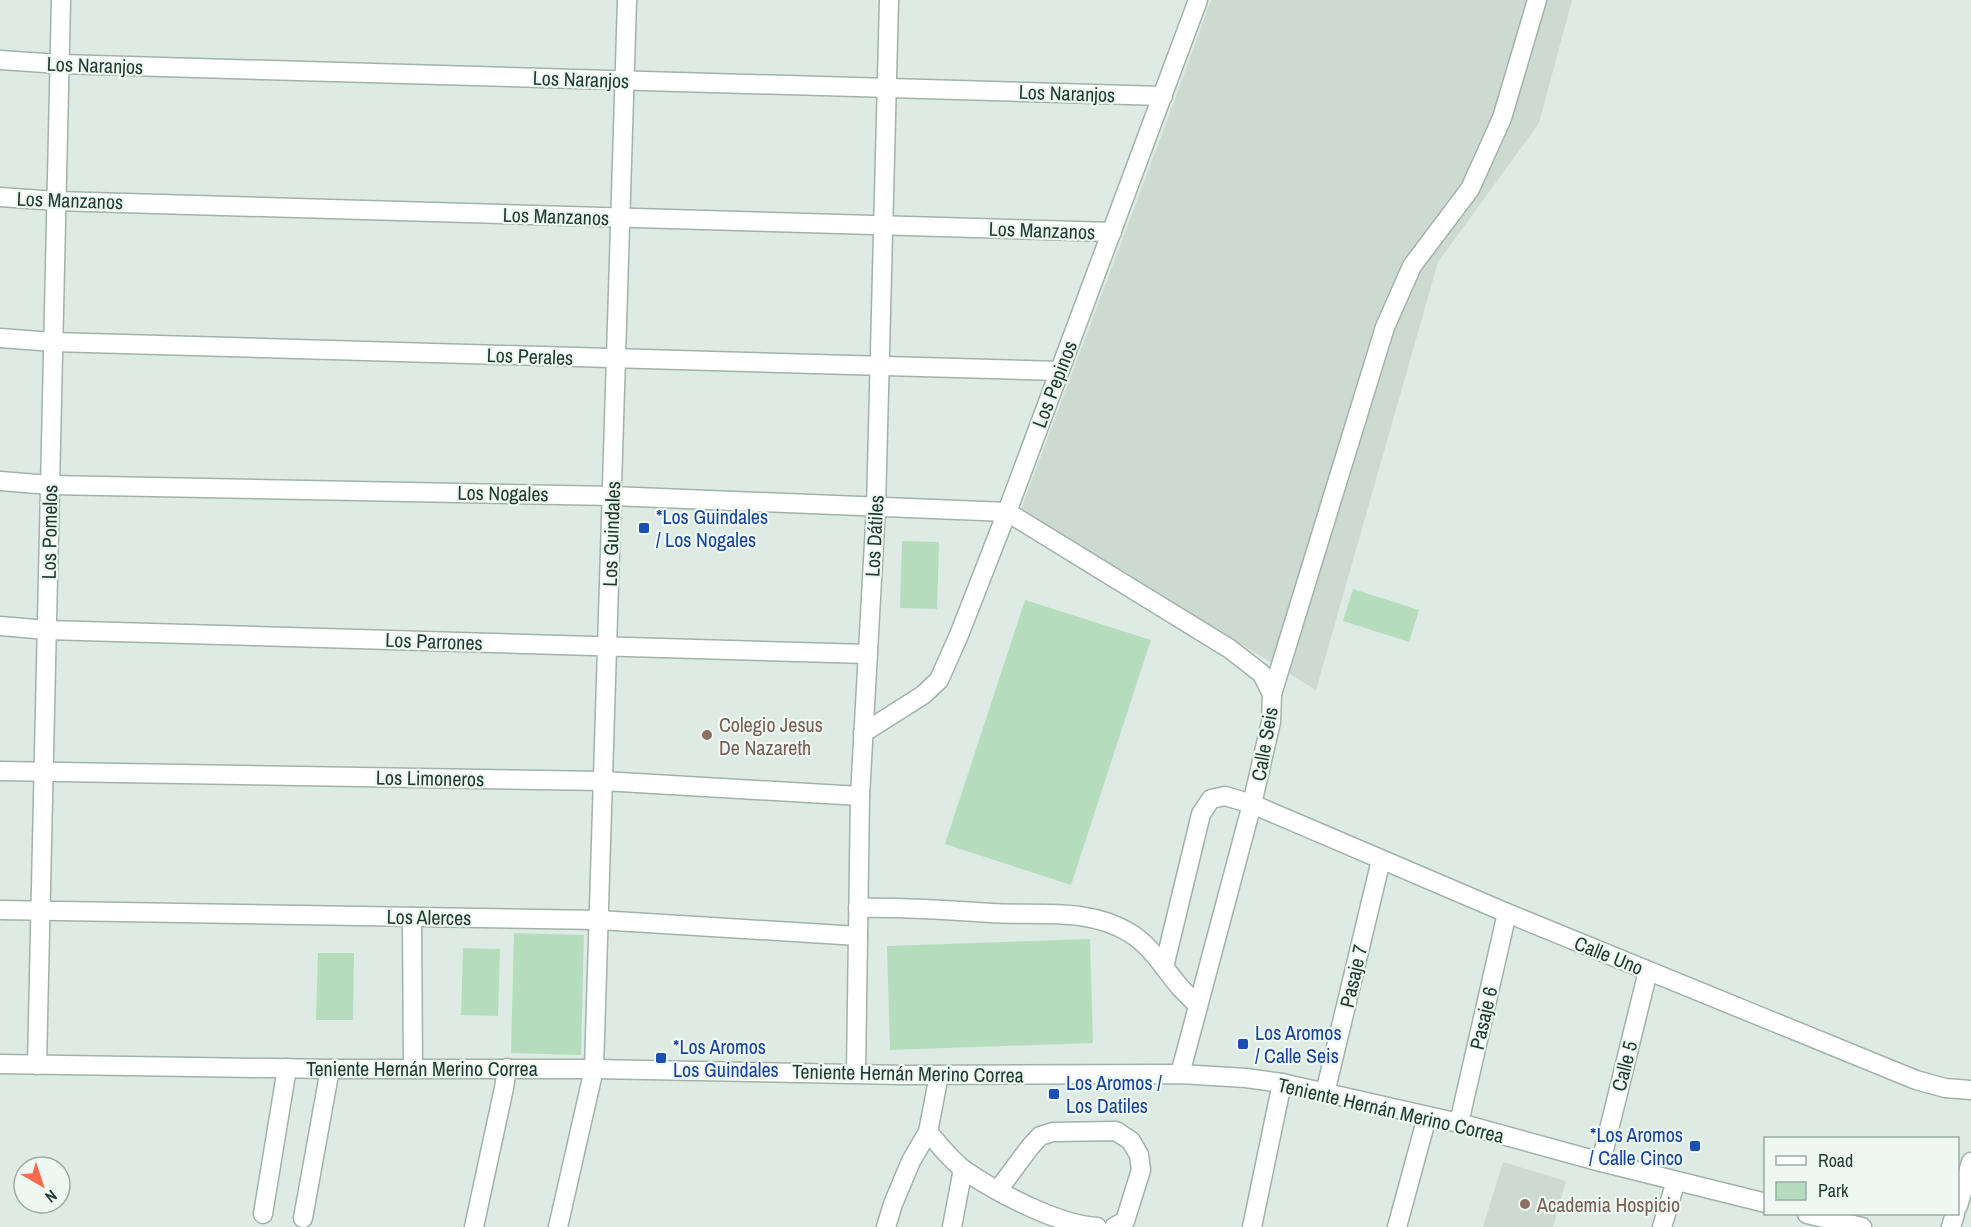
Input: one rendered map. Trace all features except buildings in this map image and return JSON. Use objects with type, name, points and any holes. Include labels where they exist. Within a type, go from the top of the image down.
[{"type":"street","name":"Los Pomelos","points":[[38,1065],[61,0]]},
{"type":"street","name":"Los Guindales","points":[[558,1227],[594,1069],[627,0]]},
{"type":"street","name":"Los Dátiles","points":[[856,1073],[860,796],[876,507],[889,0]]},
{"type":"street","name":"Los Pepinos","points":[[863,733],[923,695],[939,680],[959,635],[1006,512],[1198,0]]},
{"type":"street","points":[[1272,694],[1385,327],[1412,266],[1470,189],[1502,118],[1537,0]]},
{"type":"street","name":"Los Naranjos","points":[[0,60],[60,64],[1162,96]]},
{"type":"street","name":"Los Manzanos","points":[[0,197],[56,201],[1112,232]]},
{"type":"street","name":"Los Perales","points":[[0,338],[53,342],[1059,371]]},
{"type":"street","name":"Los Nogales","points":[[0,481],[612,496],[1006,512]]},
{"type":"street","name":"Calle Seis","points":[[1006,512],[1230,648],[1262,674],[1272,694],[1271,722],[1252,804],[1180,1074]]},
{"type":"street","name":"Los Parrones","points":[[0,626],[47,630],[867,654]]},
{"type":"street","name":"Los Limoneros","points":[[0,771],[603,781],[860,796]]},
{"type":"street","name":"Calle Uno","points":[[1164,967],[1201,814],[1211,799],[1225,796],[1252,804],[1507,913],[1916,1080],[1945,1088],[1971,1090]]},
{"type":"street","name":"Pasaje 7","points":[[1325,1093],[1381,860]]},
{"type":"street","points":[[858,908],[898,907],[1086,916],[1102,920],[1131,933],[1153,953],[1180,988],[1198,1006]]},
{"type":"street","name":"Los Alerces","points":[[0,910],[599,920],[858,936]]},
{"type":"street","name":"Pasaje 6","points":[[1459,1123],[1507,913]]},
{"type":"street","points":[[412,917],[413,1069]]},
{"type":"street","name":"Calle 5","points":[[1600,1162],[1648,971]]},
{"type":"street","name":"Teniente Hernán Merino Correa","points":[[0,1064],[330,1069],[594,1069],[939,1075],[1180,1074],[1246,1078],[1282,1083],[1459,1123],[1600,1162],[1764,1203]]},
{"type":"street","points":[[263,1214],[286,1068]]},
{"type":"street","points":[[474,1227],[507,1068]]},
{"type":"street","points":[[303,1218],[330,1069]]},
{"type":"street","points":[[886,1227],[911,1161],[928,1132],[939,1075]]},
{"type":"street","points":[[1252,1227],[1282,1083]]},
{"type":"street","points":[[1397,1227],[1427,1117]]},
{"type":"street","points":[[998,1190],[1040,1136],[1053,1132],[1116,1131],[1131,1141],[1139,1155],[1141,1170],[1125,1221],[1114,1227]]},
{"type":"street","points":[[928,1132],[963,1169],[998,1190],[1046,1215],[1085,1227],[1097,1227]]},
{"type":"street","points":[[1959,1203],[1971,1162]]},
{"type":"street","points":[[952,1227],[963,1169]]},
{"type":"street","points":[[1662,1227],[1676,1181]]},
{"type":"street","points":[[1810,1215],[1831,1223],[1862,1227]]},
{"type":"shaded area","points":[[1211,0],[1572,0],[1539,123],[1438,262],[1316,690],[1021,509]]},
{"type":"shaded area","name":"Academia Hospicio","points":[[1503,1162],[1566,1181],[1553,1227],[1483,1227]]},
{"type":"green space","points":[[902,541],[939,542],[937,609],[900,608]]},
{"type":"green space","points":[[1353,589],[1419,610],[1409,642],[1343,621]]},
{"type":"green space","points":[[1025,600],[1151,640],[1071,885],[945,844]]},
{"type":"green space","points":[[514,933],[584,935],[581,1055],[511,1053]]},
{"type":"green space","points":[[1090,939],[1093,1043],[890,1050],[887,946]]},
{"type":"green space","points":[[463,948],[500,949],[498,1016],[461,1015]]},
{"type":"green space","points":[[318,953],[354,953],[353,1020],[316,1020]]},
{"type":"place","name":"*Los Guindales / Los Nogales","points":[[644,528]]},
{"type":"place","name":"Colegio Jesus De Nazareth","points":[[707,735]]},
{"type":"place","name":"Los Aromos / Calle Seis","points":[[1243,1044]]},
{"type":"place","name":"*Los Aromos Los Guindales","points":[[661,1058]]},
{"type":"place","name":"Los Aromos / Los Datiles","points":[[1054,1094]]},
{"type":"place","name":"*Los Aromos / Calle Cinco","points":[[1695,1146]]},
{"type":"place","name":"Academia Hospicio","points":[[1525,1204]]}]
